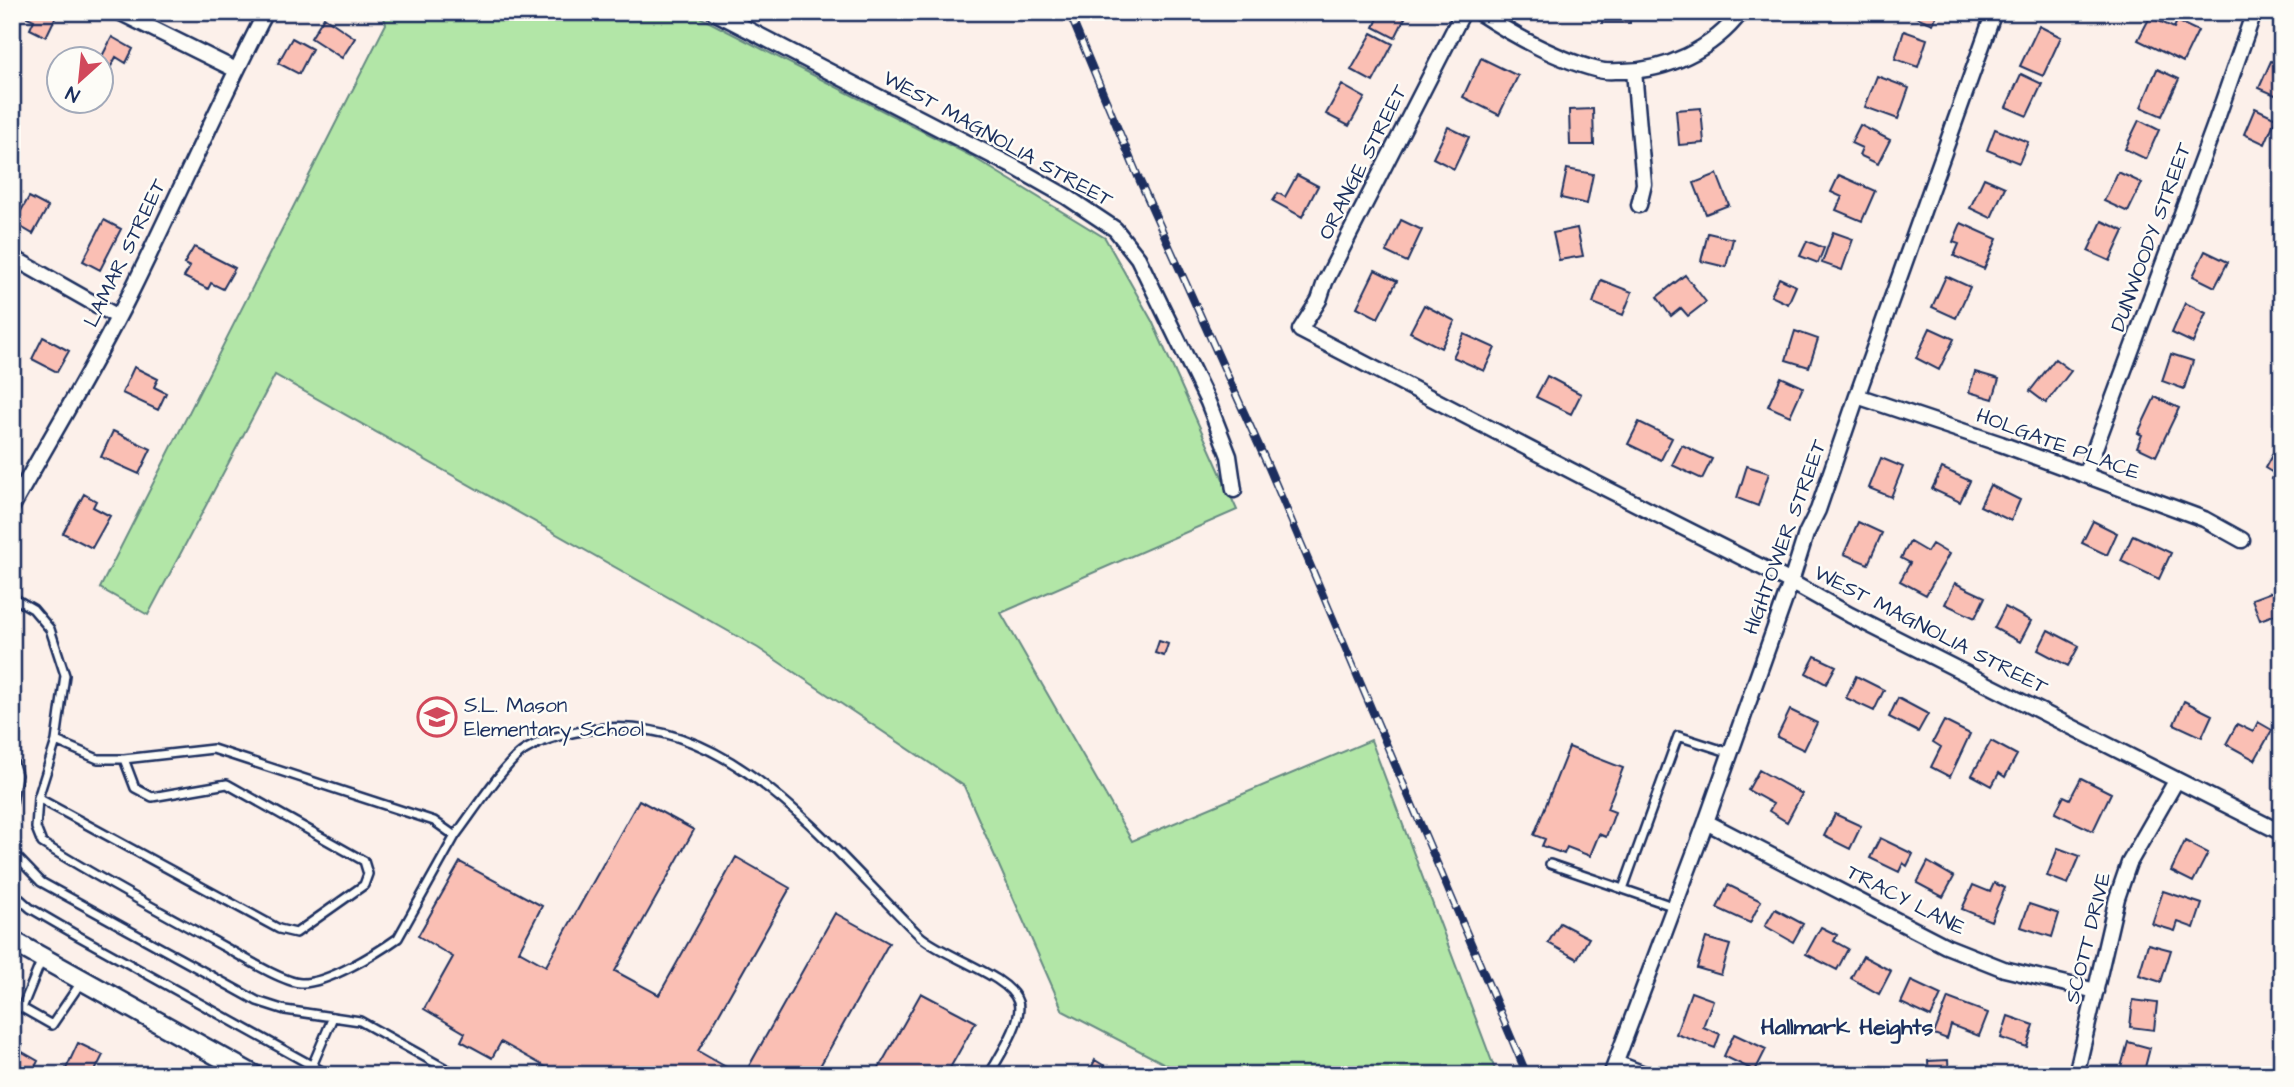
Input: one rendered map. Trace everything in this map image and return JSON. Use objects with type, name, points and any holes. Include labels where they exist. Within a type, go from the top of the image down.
[{"type":"street","points":[[119,12],[236,70]]},
{"type":"street","name":"LAMAR STREET","points":[[12,507],[118,317],[266,12]]},
{"type":"street","name":"WEST MAGNOLIA STREET","points":[[714,12],[1016,168],[1115,229],[1138,258],[1208,402],[1229,456],[1234,490]]},
{"type":"street","name":"ORANGE STREET","points":[[1300,330],[1319,300],[1325,282],[1463,12]]},
{"type":"street","points":[[1478,12],[1514,35],[1600,71],[1634,71],[1668,65],[1694,52],[1731,25],[1741,12]]},
{"type":"street","name":"HIGHTOWER STREET","points":[[1614,1069],[1731,753],[1806,534],[1818,510],[1994,12]]},
{"type":"street","name":"DUNWOODY STREET","points":[[2085,475],[2254,12]]},
{"type":"street","points":[[1634,71],[1644,184],[1639,205]]},
{"type":"street","points":[[12,257],[118,317]]},
{"type":"street","name":"WEST MAGNOLIA STREET","points":[[1300,330],[1595,484],[1791,582],[1850,615],[2282,833]]},
{"type":"street","name":"HOLGATE PLACE","points":[[1857,396],[2204,519],[2242,540]]},
{"type":"street","name":"SCOTT DRIVE","points":[[2076,1075],[2117,898],[2129,863],[2176,780]]},
{"type":"street","name":"TRACY LANE","points":[[1706,822],[1946,946],[2004,969],[2096,991]]},
{"type":"street","points":[[12,941],[253,1075]]},
{"type":"street","points":[[1614,1069],[1647,1075]]},
{"type":"lane","points":[[12,597],[33,609],[50,629],[65,674],[56,741],[38,798],[36,828],[42,842],[258,965],[297,983],[312,983],[382,949],[398,938],[455,836],[506,768],[524,750],[567,732],[638,727],[680,737],[737,765],[797,811],[922,938],[995,978],[1010,990],[1018,1000],[1016,1024],[989,1075]]},
{"type":"lane","points":[[1623,890],[1678,736],[1731,753]]},
{"type":"lane","points":[[56,741],[97,759],[124,759],[214,749],[435,821],[455,836]]},
{"type":"lane","points":[[12,757],[17,775],[12,804]]},
{"type":"lane","points":[[38,798],[279,929],[296,933],[363,885],[368,874],[364,861],[227,784],[152,797],[135,788],[124,759]]},
{"type":"lane","points":[[12,847],[15,855],[41,882],[257,1001],[285,1010],[360,1021],[457,1075]]},
{"type":"lane","points":[[1550,864],[1675,907]]},
{"type":"lane","points":[[12,892],[41,914],[329,1075]]},
{"type":"lane","points":[[42,958],[22,1008],[52,1025],[83,980]]},
{"type":"lane","points":[[312,1066],[333,1017]]},
{"type":"green space","points":[[382,12],[690,12],[971,156],[1105,238],[1152,321],[1237,510],[1001,613],[1132,841],[1371,740],[1497,1075],[1186,1075],[1063,1011],[964,786],[758,648],[275,375],[148,615],[100,588],[386,24]]},
{"type":"building","points":[[30,12],[58,12],[46,37],[30,29],[34,20],[27,17]]},
{"type":"building","points":[[1381,12],[1408,12],[1395,38],[1374,27]]},
{"type":"building","points":[[1602,12],[1630,12],[1630,23],[1602,23]]},
{"type":"building","points":[[1909,12],[1938,12],[1933,24]]},
{"type":"building","points":[[324,17],[355,38],[342,58],[311,38]]},
{"type":"building","points":[[2150,17],[2174,28],[2177,21],[2198,31],[2183,62],[2138,40]]},
{"type":"building","points":[[2039,26],[2061,37],[2043,76],[2020,66]]},
{"type":"building","points":[[1904,31],[1927,39],[1918,67],[1895,59]]},
{"type":"building","points":[[1372,33],[1393,44],[1373,82],[1351,70]]},
{"type":"building","points":[[112,37],[133,49],[126,63],[116,57],[116,46],[107,46]]},
{"type":"building","points":[[292,38],[312,49],[299,74],[278,63]]},
{"type":"building","points":[[1481,58],[1518,76],[1499,115],[1463,97]]},
{"type":"building","points":[[2271,61],[2282,65],[2282,98],[2259,88]]},
{"type":"building","points":[[2157,69],[2179,79],[2162,116],[2141,107]]},
{"type":"building","points":[[2021,74],[2042,84],[2027,116],[2006,107]]},
{"type":"building","points":[[1877,76],[1909,88],[1898,119],[1865,107]]},
{"type":"building","points":[[1342,85],[1365,98],[1349,126],[1326,114]]},
{"type":"building","points":[[1701,108],[1704,143],[1679,145],[1676,110]]},
{"type":"building","points":[[2255,108],[2276,118],[2265,144],[2244,134]]},
{"type":"building","points":[[1593,109],[1594,145],[1570,145],[1569,110]]},
{"type":"building","points":[[2139,120],[2159,130],[2146,159],[2125,149]]},
{"type":"building","points":[[1860,125],[1890,140],[1878,164],[1859,155],[1862,148],[1851,143]]},
{"type":"building","points":[[1448,127],[1469,137],[1454,169],[1433,158]]},
{"type":"building","points":[[1995,129],[2028,142],[2019,163],[1987,150]]},
{"type":"building","points":[[1567,169],[1593,174],[1587,204],[1561,198]]},
{"type":"building","points":[[2118,172],[2142,183],[2128,212],[2104,201]]},
{"type":"building","points":[[1717,174],[1729,205],[1706,214],[1694,183]]},
{"type":"building","points":[[1297,175],[1318,186],[1302,217],[1273,201],[1278,193],[1285,197]]},
{"type":"building","points":[[1839,175],[1875,191],[1862,221],[1836,210],[1842,197],[1831,192]]},
{"type":"building","points":[[1984,178],[2005,187],[1991,218],[1970,208]]},
{"type":"building","points":[[29,197],[48,207],[33,234],[14,223]]},
{"type":"building","points":[[104,220],[121,229],[100,270],[83,261]]},
{"type":"building","points":[[1401,220],[1422,230],[1407,262],[1386,252]]},
{"type":"building","points":[[2102,221],[2124,231],[2110,261],[2088,251]]},
{"type":"building","points":[[1961,223],[1997,239],[1984,269],[1954,256],[1959,244],[1953,242]]},
{"type":"building","points":[[1577,228],[1583,256],[1559,260],[1553,233]]},
{"type":"building","points":[[1833,232],[1853,239],[1842,270],[1822,263]]},
{"type":"building","points":[[1708,233],[1733,239],[1726,267],[1701,261]]},
{"type":"building","points":[[1807,241],[1824,248],[1818,263],[1800,256]]},
{"type":"building","points":[[194,247],[235,268],[223,289],[211,283],[208,289],[184,277],[190,267],[184,264]]},
{"type":"building","points":[[2205,251],[2228,262],[2215,287],[2193,276]]},
{"type":"building","points":[[1375,270],[1397,281],[1378,318],[1357,307]]},
{"type":"building","points":[[1685,275],[1706,302],[1688,316],[1681,308],[1671,316],[1657,297]]},
{"type":"building","points":[[1946,276],[1970,287],[1956,318],[1932,307]]},
{"type":"building","points":[[1779,278],[1796,286],[1788,304],[1771,296]]},
{"type":"building","points":[[1601,280],[1632,292],[1623,315],[1593,303]]},
{"type":"building","points":[[2185,303],[2206,313],[2193,343],[2172,333]]},
{"type":"building","points":[[1424,305],[1455,321],[1441,348],[1410,332]]},
{"type":"building","points":[[1930,328],[1954,339],[1939,370],[1916,358]]},
{"type":"building","points":[[1795,331],[1818,339],[1809,367],[1786,360]]},
{"type":"building","points":[[1464,334],[1495,348],[1484,371],[1453,357]]},
{"type":"building","points":[[43,337],[69,351],[57,372],[32,359]]},
{"type":"building","points":[[2171,354],[2193,361],[2184,389],[2162,381]]},
{"type":"building","points":[[2055,359],[2071,371],[2046,403],[2030,391]]},
{"type":"building","points":[[134,367],[158,379],[154,387],[166,393],[158,410],[122,393]]},
{"type":"building","points":[[1975,372],[1999,379],[1993,399],[1969,392]]},
{"type":"building","points":[[1547,376],[1581,394],[1571,414],[1536,397]]},
{"type":"building","points":[[1781,377],[1803,387],[1790,416],[1768,406]]},
{"type":"building","points":[[2155,397],[2179,408],[2156,456],[2137,447],[2142,435],[2138,433]]},
{"type":"building","points":[[1639,422],[1672,438],[1661,460],[1628,444]]},
{"type":"building","points":[[113,431],[151,449],[139,474],[101,457]]},
{"type":"building","points":[[2279,442],[2282,443],[2282,485],[2272,479],[2275,474],[2265,468]]},
{"type":"building","points":[[1682,445],[1712,459],[1702,479],[1672,465]]},
{"type":"building","points":[[1881,458],[1903,467],[1891,497],[1869,488]]},
{"type":"building","points":[[1747,466],[1769,473],[1758,506],[1737,498]]},
{"type":"building","points":[[1942,468],[1970,481],[1960,502],[1932,489]]},
{"type":"building","points":[[1990,485],[2020,500],[2011,521],[1980,506]]},
{"type":"building","points":[[84,494],[96,501],[93,507],[110,516],[92,548],[63,533]]},
{"type":"building","points":[[2093,521],[2117,533],[2107,555],[2082,543]]},
{"type":"building","points":[[1858,522],[1882,533],[1868,564],[1844,554]]},
{"type":"building","points":[[2133,535],[2171,553],[2159,579],[2121,561]]},
{"type":"building","points":[[1910,542],[1927,552],[1932,544],[1949,554],[1926,595],[1900,581],[1910,563],[1901,558]]},
{"type":"building","points":[[1955,583],[1985,597],[1975,618],[1945,604]]},
{"type":"building","points":[[2282,588],[2282,612],[2260,620],[2252,599]]},
{"type":"building","points":[[2005,607],[2031,621],[2020,642],[1994,628]]},
{"type":"building","points":[[2048,630],[2079,646],[2068,666],[2038,650]]},
{"type":"building","points":[[1159,641],[1168,644],[1164,656],[1155,653]]},
{"type":"building","points":[[1815,656],[1836,666],[1826,684],[1806,673]]},
{"type":"building","points":[[1856,676],[1884,690],[1874,711],[1846,698]]},
{"type":"building","points":[[1898,698],[1928,714],[1918,732],[1889,717]]},
{"type":"building","points":[[2184,701],[2212,715],[2202,737],[2174,724]]},
{"type":"building","points":[[1790,710],[1817,723],[1804,750],[1777,737]]},
{"type":"building","points":[[1944,721],[1970,734],[1950,777],[1931,767],[1941,747],[1933,742]]},
{"type":"building","points":[[2258,722],[2272,730],[2255,760],[2226,744],[2237,724],[2253,732]]},
{"type":"building","points":[[1991,741],[2017,755],[2005,777],[1999,773],[1992,786],[1972,775]]},
{"type":"building","points":[[1569,747],[1623,768],[1607,809],[1615,812],[1606,837],[1599,834],[1590,856],[1567,847],[1564,854],[1542,846],[1545,839],[1534,835]]},
{"type":"building","points":[[1759,770],[1802,794],[1787,822],[1769,811],[1773,804],[1748,790]]},
{"type":"building","points":[[2081,778],[2111,793],[2093,831],[2055,813],[2064,796],[2070,799]]},
{"type":"building","points":[[639,800],[694,830],[615,971],[659,995],[736,857],[790,888],[698,1051],[740,1075],[560,1075],[501,1042],[492,1058],[461,1041],[465,1033],[424,1009],[453,957],[418,936],[460,862],[542,906],[519,951],[546,966]]},
{"type":"building","points":[[1835,814],[1861,826],[1850,849],[1824,836]]},
{"type":"building","points":[[1880,838],[1913,854],[1907,866],[1903,863],[1899,872],[1870,858]]},
{"type":"building","points":[[2185,841],[2208,853],[2193,882],[2171,871]]},
{"type":"building","points":[[2058,848],[2080,856],[2068,884],[2047,876]]},
{"type":"building","points":[[1928,862],[1954,877],[1943,897],[1917,883]]},
{"type":"building","points":[[1994,883],[2005,888],[1991,921],[1962,909],[1973,885],[1990,892]]},
{"type":"building","points":[[1728,885],[1761,901],[1750,923],[1717,908]]},
{"type":"building","points":[[2163,891],[2202,904],[2194,928],[2178,922],[2175,931],[2152,924]]},
{"type":"building","points":[[2029,904],[2059,914],[2052,937],[2021,927]]},
{"type":"building","points":[[1775,909],[1803,924],[1793,942],[1765,926]]},
{"type":"building","points":[[835,913],[889,943],[815,1075],[744,1075]]},
{"type":"building","points":[[1560,923],[1589,938],[1577,959],[1548,943]]},
{"type":"building","points":[[1821,927],[1837,935],[1834,941],[1848,949],[1837,970],[1806,954]]},
{"type":"building","points":[[1706,938],[1730,945],[1721,975],[1697,968]]},
{"type":"building","points":[[2148,944],[2171,950],[2161,982],[2139,975]]},
{"type":"building","points":[[1863,956],[1891,971],[1879,994],[1851,978]]},
{"type":"building","points":[[1911,981],[1941,995],[1931,1017],[1901,1003]]},
{"type":"building","points":[[1691,992],[1713,1000],[1703,1027],[1720,1034],[1715,1048],[1676,1034]]},
{"type":"building","points":[[921,993],[976,1022],[946,1075],[875,1075]]},
{"type":"building","points":[[1948,998],[1988,1013],[1979,1036],[1951,1025],[1947,1039],[1934,1034]]},
{"type":"building","points":[[2133,1000],[2157,1003],[2154,1030],[2130,1027]]},
{"type":"building","points":[[2008,1016],[2034,1025],[2027,1047],[2001,1038]]},
{"type":"building","points":[[1734,1034],[1766,1049],[1755,1071],[1724,1056]]},
{"type":"building","points":[[12,1039],[22,1045],[19,1050],[38,1061],[31,1075],[17,1075],[12,1072]]},
{"type":"building","points":[[2128,1042],[2150,1048],[2143,1075],[2119,1074]]},
{"type":"building","points":[[78,1043],[103,1055],[93,1075],[64,1073]]},
{"type":"building","points":[[1095,1060],[1103,1065],[1123,1075],[1088,1075]]},
{"type":"building","points":[[1948,1060],[1949,1074],[1929,1075],[1928,1061]]},
{"type":"railway","points":[[1069,12],[1139,179],[1269,468],[1527,1075]]},
{"type":"place","name":"S.L. Mason Elementary School","points":[[437,717]]},
{"type":"district","name":"Hallmark Heights","points":[[1847,1027]]}]
